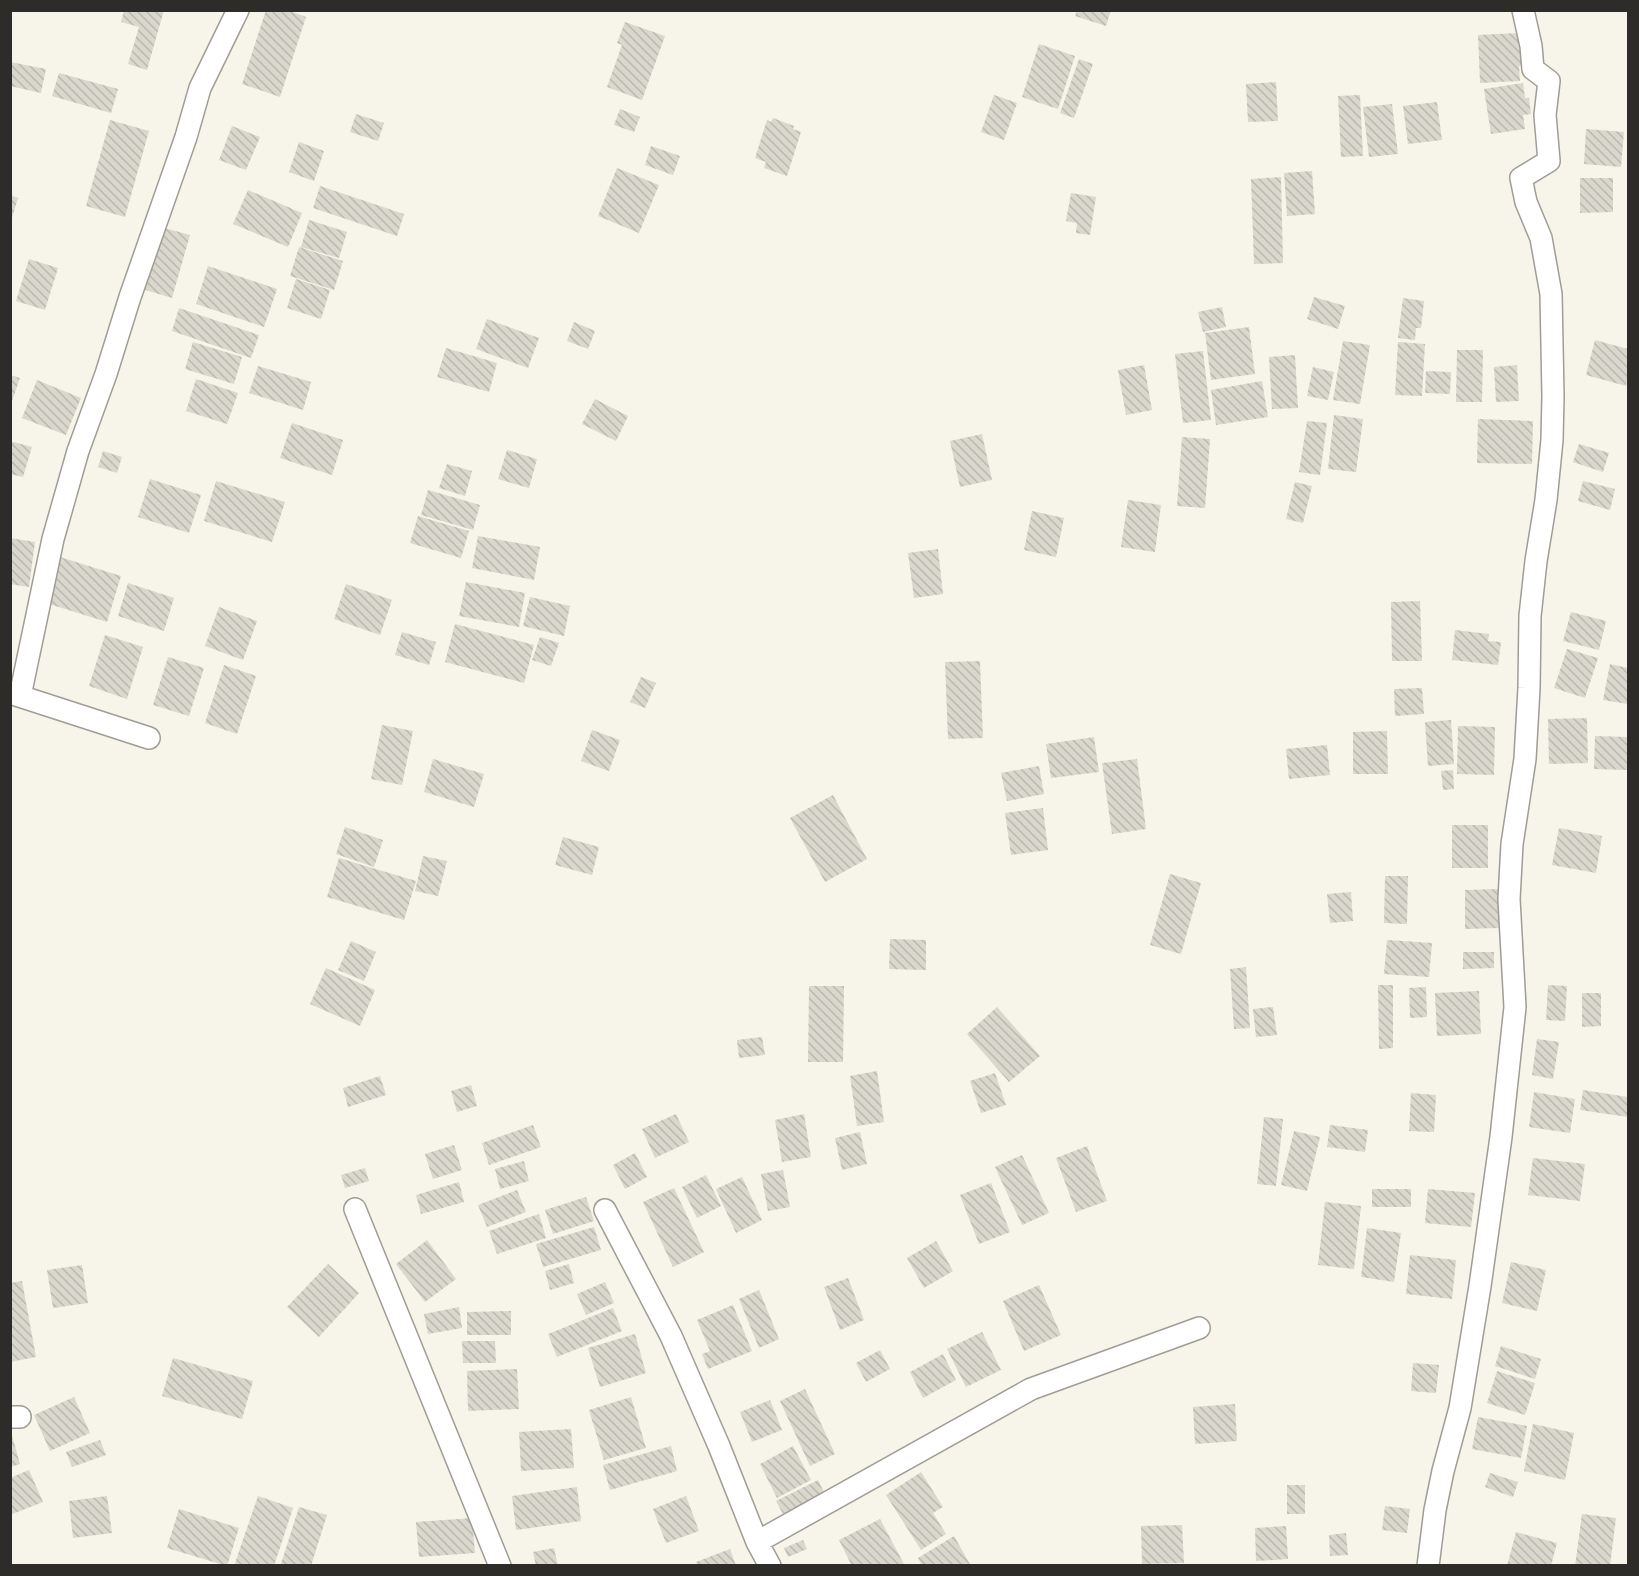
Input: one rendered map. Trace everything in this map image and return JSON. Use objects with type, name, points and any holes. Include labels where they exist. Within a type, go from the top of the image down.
[{"type":"street","points":[[149,738],[15,694],[53,539],[78,451],[186,137],[200,88],[238,10]]},
{"type":"street","points":[[1428,1566],[1435,1510],[1466,1374],[1501,1137],[1515,1007],[1509,899],[1512,844],[1525,759],[1530,616],[1552,440],[1551,294],[1547,265],[1540,238],[1526,202],[1521,178],[1549,161],[1545,116],[1549,81],[1533,69],[1531,46],[1522,10]]},
{"type":"street","points":[[355,1209],[500,1566]]},
{"type":"street","points":[[605,1210],[671,1336],[719,1446],[757,1542],[770,1566]]},
{"type":"street","points":[[757,1542],[1031,1389],[1199,1328]]},
{"type":"building","points":[[124,10],[164,10],[147,70],[128,64],[139,27],[121,22]]},
{"type":"building","points":[[266,10],[287,10],[306,17],[280,97],[242,84]]},
{"type":"building","points":[[1077,10],[1111,10],[1106,26],[1075,16]]},
{"type":"building","points":[[625,22],[665,36],[642,100],[607,87],[622,45],[617,43]]},
{"type":"building","points":[[1518,33],[1519,50],[1525,50],[1525,65],[1519,66],[1520,81],[1480,83],[1478,35]]},
{"type":"building","points":[[1039,44],[1075,56],[1058,109],[1022,97]]},
{"type":"building","points":[[1079,59],[1093,64],[1074,118],[1060,113]]},
{"type":"building","points":[[10,62],[46,69],[41,93],[10,86]]},
{"type":"building","points":[[59,73],[118,89],[111,113],[52,96]]},
{"type":"building","points":[[1276,82],[1278,121],[1248,122],[1246,84]]},
{"type":"building","points":[[1523,83],[1525,98],[1529,98],[1531,114],[1523,115],[1525,129],[1491,134],[1484,89]]},
{"type":"building","points":[[994,95],[1017,103],[1004,140],[981,132]]},
{"type":"building","points":[[1360,95],[1363,156],[1341,157],[1338,96]]},
{"type":"building","points":[[1437,102],[1442,140],[1408,144],[1403,106]]},
{"type":"building","points":[[1392,104],[1398,154],[1369,157],[1363,107]]},
{"type":"building","points":[[620,109],[640,117],[634,132],[614,125]]},
{"type":"building","points":[[356,114],[384,123],[378,141],[350,132]]},
{"type":"building","points":[[773,118],[794,126],[793,129],[801,132],[787,176],[764,168],[766,162],[755,158],[767,120],[771,122]]},
{"type":"building","points":[[110,120],[149,131],[125,217],[86,206]]},
{"type":"building","points":[[232,126],[260,137],[246,170],[219,160]]},
{"type":"building","points":[[1586,129],[1624,132],[1621,167],[1584,164]]},
{"type":"building","points":[[299,142],[324,151],[314,181],[289,172]]},
{"type":"building","points":[[651,146],[680,156],[673,175],[645,165]]},
{"type":"building","points":[[617,168],[659,185],[639,233],[598,216]]},
{"type":"building","points":[[1312,171],[1315,214],[1287,216],[1284,173]]},
{"type":"building","points":[[1281,177],[1283,263],[1254,264],[1251,179]]},
{"type":"building","points":[[1580,178],[1613,178],[1613,212],[1580,213]]},
{"type":"building","points":[[320,186],[404,214],[397,236],[313,208]]},
{"type":"building","points":[[248,190],[302,213],[288,247],[233,224]]},
{"type":"building","points":[[1071,193],[1096,197],[1090,235],[1076,233],[1077,223],[1066,221]]},
{"type":"building","points":[[10,195],[18,198],[11,221],[10,221]]},
{"type":"building","points":[[309,220],[347,232],[339,258],[301,247]]},
{"type":"building","points":[[161,227],[190,235],[172,298],[142,289]]},
{"type":"building","points":[[299,247],[343,261],[334,290],[290,276]]},
{"type":"building","points":[[29,259],[58,268],[45,310],[16,301]]},
{"type":"building","points":[[208,266],[277,289],[264,327],[196,304]]},
{"type":"building","points":[[296,279],[330,290],[321,319],[287,308]]},
{"type":"building","points":[[1314,297],[1345,306],[1338,329],[1307,319]]},
{"type":"building","points":[[1403,298],[1424,301],[1421,328],[1416,328],[1415,340],[1398,338]]},
{"type":"building","points":[[1222,307],[1226,327],[1203,332],[1198,312]]},
{"type":"building","points":[[179,308],[259,335],[251,358],[172,331]]},
{"type":"building","points":[[487,319],[539,338],[528,368],[476,349]]},
{"type":"building","points":[[574,322],[595,331],[588,349],[567,341]]},
{"type":"building","points":[[1249,327],[1255,374],[1211,380],[1205,333]]},
{"type":"building","points":[[1595,340],[1628,349],[1626,386],[1586,375]]},
{"type":"building","points":[[1343,341],[1370,345],[1360,404],[1333,400]]},
{"type":"building","points":[[193,342],[242,357],[234,384],[185,369]]},
{"type":"building","points":[[1398,342],[1425,344],[1422,396],[1395,395]]},
{"type":"building","points":[[446,348],[497,363],[489,392],[437,377]]},
{"type":"building","points":[[1457,350],[1483,350],[1482,402],[1456,402]]},
{"type":"building","points":[[1203,351],[1211,420],[1183,423],[1175,354]]},
{"type":"building","points":[[1295,355],[1298,408],[1272,409],[1269,357]]},
{"type":"building","points":[[1144,365],[1152,410],[1126,415],[1118,370]]},
{"type":"building","points":[[1517,365],[1519,401],[1496,402],[1494,367]]},
{"type":"building","points":[[258,366],[311,382],[303,410],[249,393]]},
{"type":"building","points":[[1313,367],[1334,372],[1328,400],[1307,396]]},
{"type":"building","points":[[1426,371],[1451,372],[1450,394],[1425,393]]},
{"type":"building","points":[[10,375],[20,378],[11,404],[10,404]]},
{"type":"building","points":[[196,379],[238,393],[227,424],[186,411]]},
{"type":"building","points":[[37,380],[81,398],[66,435],[22,418]]},
{"type":"building","points":[[1262,381],[1268,417],[1216,425],[1211,390]]},
{"type":"building","points":[[595,399],[628,416],[616,441],[582,424]]},
{"type":"building","points":[[1334,415],[1363,419],[1356,472],[1328,469]]},
{"type":"building","points":[[1478,419],[1533,421],[1532,464],[1477,463]]},
{"type":"building","points":[[1307,421],[1327,423],[1320,475],[1299,472]]},
{"type":"building","points":[[292,423],[343,440],[332,475],[280,458]]},
{"type":"building","points":[[982,434],[992,480],[960,487],[950,441]]},
{"type":"building","points":[[1182,437],[1210,439],[1205,508],[1177,506]]},
{"type":"building","points":[[10,441],[32,447],[23,477],[10,474]]},
{"type":"building","points":[[1579,444],[1609,453],[1603,472],[1573,462]]},
{"type":"building","points":[[507,450],[537,459],[529,488],[498,479]]},
{"type":"building","points":[[103,451],[122,457],[117,473],[98,467]]},
{"type":"building","points":[[447,464],[472,471],[465,496],[439,488]]},
{"type":"building","points":[[150,479],[201,495],[189,533],[138,517]]},
{"type":"building","points":[[216,481],[285,502],[272,542],[204,521]]},
{"type":"building","points":[[1583,481],[1615,489],[1610,510],[1578,501]]},
{"type":"building","points":[[1295,482],[1312,486],[1303,523],[1286,519]]},
{"type":"building","points":[[428,490],[480,505],[473,530],[421,515]]},
{"type":"building","points":[[1128,500],[1161,505],[1155,552],[1121,547]]},
{"type":"building","points":[[1032,511],[1064,518],[1056,557],[1024,550]]},
{"type":"building","points":[[418,516],[469,531],[461,558],[410,543]]},
{"type":"building","points":[[478,536],[540,547],[534,580],[472,568]]},
{"type":"building","points":[[10,538],[35,542],[29,587],[10,584]]},
{"type":"building","points":[[938,549],[943,594],[914,598],[908,553]]},
{"type":"building","points":[[60,557],[121,576],[107,622],[46,603]]},
{"type":"building","points":[[466,582],[525,593],[519,627],[459,616]]},
{"type":"building","points":[[128,583],[174,598],[164,631],[118,616]]},
{"type":"building","points":[[346,584],[392,600],[380,635],[334,619]]},
{"type":"building","points":[[530,597],[570,606],[564,636],[523,626]]},
{"type":"building","points":[[1420,601],[1422,661],[1392,661],[1391,602]]},
{"type":"building","points":[[219,607],[257,621],[243,660],[205,646]]},
{"type":"building","points":[[1571,612],[1606,621],[1599,650],[1563,641]]},
{"type":"building","points":[[455,624],[534,645],[524,683],[445,662]]},
{"type":"building","points":[[1455,630],[1489,634],[1488,641],[1501,642],[1498,665],[1452,660]]},
{"type":"building","points":[[402,632],[436,642],[429,665],[395,655]]},
{"type":"building","points":[[105,635],[143,647],[127,699],[89,686]]},
{"type":"building","points":[[540,637],[559,643],[551,666],[532,660]]},
{"type":"building","points":[[1567,649],[1598,658],[1585,698],[1554,688]]},
{"type":"building","points":[[168,657],[204,668],[189,716],[153,705]]},
{"type":"building","points":[[980,661],[983,738],[948,739],[945,662]]},
{"type":"building","points":[[1610,664],[1628,668],[1628,704],[1603,700]]},
{"type":"building","points":[[224,665],[256,676],[237,734],[205,723]]},
{"type":"building","points":[[641,677],[656,683],[645,708],[630,702]]},
{"type":"building","points":[[1422,688],[1424,714],[1395,716],[1394,689]]},
{"type":"building","points":[[1587,718],[1588,763],[1549,764],[1548,719]]},
{"type":"building","points":[[1451,720],[1454,764],[1428,766],[1425,722]]},
{"type":"building","points":[[382,725],[413,731],[402,785],[371,779]]},
{"type":"building","points":[[1458,726],[1495,727],[1494,775],[1457,774]]},
{"type":"building","points":[[592,730],[620,740],[609,771],[581,761]]},
{"type":"building","points":[[1387,731],[1388,774],[1353,774],[1353,732]]},
{"type":"building","points":[[1595,736],[1628,737],[1628,770],[1594,769]]},
{"type":"building","points":[[1094,737],[1099,772],[1051,778],[1046,744]]},
{"type":"building","points":[[1327,745],[1330,775],[1289,779],[1286,749]]},
{"type":"building","points":[[433,759],[484,774],[474,807],[424,792]]},
{"type":"building","points":[[1137,759],[1146,829],[1112,834],[1102,763]]},
{"type":"building","points":[[1039,766],[1044,794],[1007,801],[1001,773]]},
{"type":"building","points":[[1453,770],[1454,789],[1443,790],[1441,771]]},
{"type":"building","points":[[833,795],[867,859],[825,882],[790,818]]},
{"type":"building","points":[[1043,808],[1048,850],[1011,855],[1005,813]]},
{"type":"building","points":[[1452,825],[1488,825],[1488,868],[1452,868]]},
{"type":"building","points":[[345,827],[383,840],[374,867],[336,854]]},
{"type":"building","points":[[1559,828],[1602,836],[1596,873],[1552,865]]},
{"type":"building","points":[[563,837],[599,847],[592,875],[555,865]]},
{"type":"building","points":[[423,856],[447,861],[438,896],[415,891]]},
{"type":"building","points":[[339,858],[416,881],[404,920],[327,897]]},
{"type":"building","points":[[1170,874],[1201,883],[1181,954],[1150,945]]},
{"type":"building","points":[[1385,876],[1408,876],[1407,924],[1384,923]]},
{"type":"building","points":[[1498,889],[1499,928],[1465,929],[1465,890]]},
{"type":"building","points":[[1351,892],[1353,921],[1330,923],[1327,894]]},
{"type":"building","points":[[890,939],[926,940],[926,970],[889,969]]},
{"type":"building","points":[[1387,940],[1432,943],[1429,977],[1384,974]]},
{"type":"building","points":[[351,941],[376,952],[364,981],[338,970]]},
{"type":"building","points":[[1463,952],[1494,952],[1494,968],[1463,969]]},
{"type":"building","points":[[1246,967],[1250,1028],[1234,1029],[1230,969]]},
{"type":"building","points":[[326,968],[375,990],[360,1026],[310,1004]]},
{"type":"building","points":[[1378,985],[1393,985],[1393,1048],[1379,1049]]},
{"type":"building","points":[[1548,985],[1567,986],[1565,1021],[1546,1020]]},
{"type":"building","points":[[809,986],[844,986],[843,1062],[808,1062]]},
{"type":"building","points":[[1426,987],[1427,1017],[1410,1018],[1409,988]]},
{"type":"building","points":[[1479,991],[1481,1034],[1437,1036],[1435,993]]},
{"type":"building","points":[[1582,993],[1601,993],[1601,1026],[1582,1027]]},
{"type":"building","points":[[997,1007],[1040,1056],[1009,1082],[967,1034]]},
{"type":"building","points":[[1273,1007],[1277,1035],[1256,1037],[1253,1009]]},
{"type":"building","points":[[762,1037],[765,1055],[739,1058],[737,1040]]},
{"type":"building","points":[[1537,1039],[1559,1042],[1553,1079],[1532,1075]]},
{"type":"building","points":[[877,1071],[884,1122],[857,1126],[850,1076]]},
{"type":"building","points":[[995,1073],[1006,1105],[981,1113],[970,1081]]},
{"type":"building","points":[[380,1076],[386,1095],[348,1107],[343,1088]]},
{"type":"building","points":[[471,1085],[477,1106],[457,1112],[451,1091]]},
{"type":"building","points":[[1583,1090],[1628,1097],[1628,1117],[1580,1110]]},
{"type":"building","points":[[1534,1092],[1575,1099],[1570,1133],[1529,1127]]},
{"type":"building","points":[[1411,1093],[1436,1095],[1434,1132],[1409,1131]]},
{"type":"building","points":[[676,1114],[689,1142],[655,1158],[642,1129]]},
{"type":"building","points":[[804,1114],[811,1157],[782,1162],[775,1120]]},
{"type":"building","points":[[1264,1117],[1283,1119],[1276,1186],[1257,1184]]},
{"type":"building","points":[[533,1125],[541,1147],[489,1165],[482,1143]]},
{"type":"building","points":[[1330,1125],[1368,1130],[1365,1152],[1327,1147]]},
{"type":"building","points":[[1294,1131],[1320,1137],[1307,1191],[1281,1185]]},
{"type":"building","points":[[860,1132],[867,1164],[842,1170],[835,1138]]},
{"type":"building","points":[[454,1145],[462,1170],[433,1179],[425,1154]]},
{"type":"building","points":[[1087,1146],[1107,1201],[1076,1212],[1056,1158]]},
{"type":"building","points":[[635,1153],[647,1177],[625,1189],[613,1165]]},
{"type":"building","points":[[1022,1155],[1049,1213],[1022,1225],[995,1167]]},
{"type":"building","points":[[1533,1158],[1585,1164],[1580,1201],[1528,1195]]},
{"type":"building","points":[[524,1161],[529,1181],[500,1189],[495,1169]]},
{"type":"building","points":[[365,1168],[369,1181],[345,1188],[341,1175]]},
{"type":"building","points":[[783,1170],[790,1207],[768,1211],[761,1174]]},
{"type":"building","points":[[706,1175],[721,1206],[697,1218],[682,1187]]},
{"type":"building","points":[[742,1177],[762,1220],[736,1233],[716,1189]]},
{"type":"building","points":[[459,1182],[464,1202],[421,1214],[416,1195]]},
{"type":"building","points":[[991,1183],[1010,1232],[979,1244],[960,1195]]},
{"type":"building","points":[[674,1188],[704,1252],[673,1267],[643,1202]]},
{"type":"building","points":[[1372,1189],[1411,1189],[1411,1207],[1372,1207]]},
{"type":"building","points":[[1428,1189],[1475,1193],[1471,1227],[1425,1223]]},
{"type":"building","points":[[517,1190],[526,1212],[487,1227],[478,1205]]},
{"type":"building","points":[[586,1197],[594,1221],[553,1234],[545,1210]]},
{"type":"building","points":[[1325,1202],[1361,1206],[1354,1269],[1318,1265]]},
{"type":"building","points":[[539,1214],[546,1238],[497,1254],[489,1231]]},
{"type":"building","points":[[594,1227],[601,1250],[543,1267],[536,1244]]},
{"type":"building","points":[[1367,1228],[1401,1233],[1394,1282],[1361,1277]]},
{"type":"building","points":[[427,1240],[456,1279],[425,1302],[396,1264]]},
{"type":"building","points":[[936,1241],[953,1271],[924,1288],[907,1258]]},
{"type":"building","points":[[1410,1255],[1456,1260],[1452,1299],[1406,1294]]},
{"type":"building","points":[[1511,1262],[1546,1270],[1537,1311],[1502,1303]]},
{"type":"building","points":[[328,1264],[359,1293],[319,1337],[287,1307]]},
{"type":"building","points":[[569,1264],[574,1283],[550,1290],[545,1271]]},
{"type":"building","points":[[82,1265],[88,1303],[53,1308],[47,1270]]},
{"type":"building","points":[[848,1278],[864,1320],[840,1330],[824,1287]]},
{"type":"building","points":[[22,1281],[36,1357],[10,1362],[10,1283]]},
{"type":"building","points":[[605,1282],[614,1303],[586,1315],[577,1294]]},
{"type":"building","points":[[1039,1285],[1061,1335],[1024,1351],[1003,1301]]},
{"type":"building","points":[[759,1290],[779,1339],[759,1348],[739,1299]]},
{"type":"building","points":[[733,1305],[752,1351],[708,1369],[702,1354],[710,1351],[697,1320]]},
{"type":"building","points":[[459,1307],[462,1328],[428,1334],[424,1314]]},
{"type":"building","points":[[613,1308],[622,1331],[557,1357],[548,1334]]},
{"type":"building","points":[[511,1311],[511,1335],[467,1335],[467,1312]]},
{"type":"building","points":[[982,1332],[1001,1370],[966,1387],[947,1349]]},
{"type":"building","points":[[635,1334],[646,1373],[600,1387],[588,1348]]},
{"type":"building","points":[[462,1341],[495,1341],[496,1363],[463,1363]]},
{"type":"building","points":[[1501,1346],[1541,1359],[1535,1379],[1495,1366]]},
{"type":"building","points":[[880,1350],[890,1369],[866,1382],[856,1363]]},
{"type":"building","points":[[943,1354],[956,1380],[923,1398],[910,1372]]},
{"type":"building","points":[[173,1358],[253,1381],[242,1419],[162,1396]]},
{"type":"building","points":[[1413,1363],[1439,1365],[1436,1393],[1411,1391]]},
{"type":"building","points":[[517,1369],[519,1409],[468,1411],[467,1371]]},
{"type":"building","points":[[1497,1371],[1535,1383],[1525,1415],[1487,1403]]},
{"type":"building","points":[[805,1389],[835,1454],[810,1466],[780,1401]]},
{"type":"building","points":[[74,1397],[90,1433],[50,1451],[34,1415]]},
{"type":"building","points":[[631,1397],[646,1448],[604,1460],[589,1410]]},
{"type":"building","points":[[770,1400],[782,1430],[752,1442],[740,1412]]},
{"type":"building","points":[[1235,1404],[1237,1441],[1195,1444],[1193,1407]]},
{"type":"building","points":[[1478,1417],[1527,1426],[1521,1458],[1472,1449]]},
{"type":"building","points":[[1533,1424],[1574,1433],[1565,1480],[1524,1471]]},
{"type":"building","points":[[10,1428],[20,1464],[10,1467]]},
{"type":"building","points":[[571,1429],[574,1468],[521,1471],[519,1432]]},
{"type":"building","points":[[100,1440],[106,1455],[72,1467],[66,1452]]},
{"type":"building","points":[[671,1446],[677,1471],[610,1490],[603,1465]]},
{"type":"building","points":[[793,1446],[811,1480],[777,1498],[760,1464]]},
{"type":"building","points":[[29,1470],[43,1502],[10,1515],[10,1478]]},
{"type":"building","points":[[921,1472],[943,1507],[933,1513],[946,1534],[921,1550],[886,1495]]},
{"type":"building","points":[[1490,1473],[1518,1482],[1513,1497],[1485,1487]]},
{"type":"building","points":[[818,1480],[825,1494],[783,1514],[776,1501]]},
{"type":"building","points":[[1287,1485],[1305,1485],[1305,1514],[1287,1514]]},
{"type":"building","points":[[577,1487],[581,1521],[516,1530],[512,1496]]},
{"type":"building","points":[[107,1496],[112,1533],[73,1538],[69,1501]]},
{"type":"building","points":[[258,1496],[293,1508],[274,1566],[234,1566]]},
{"type":"building","points":[[686,1496],[699,1531],[666,1543],[653,1509]]},
{"type":"building","points":[[1385,1506],[1410,1509],[1407,1533],[1382,1530]]},
{"type":"building","points":[[299,1507],[327,1515],[311,1566],[286,1566],[281,1564]]},
{"type":"building","points":[[179,1509],[239,1528],[227,1566],[167,1548]]},
{"type":"building","points":[[1582,1514],[1616,1518],[1610,1566],[1575,1566]]},
{"type":"building","points":[[472,1518],[475,1553],[419,1557],[416,1522]]},
{"type":"building","points":[[880,1519],[905,1566],[852,1566],[839,1540]]},
{"type":"building","points":[[1182,1525],[1184,1563],[1142,1564],[1141,1526]]},
{"type":"building","points":[[1286,1526],[1288,1559],[1256,1561],[1255,1528]]},
{"type":"building","points":[[1516,1532],[1557,1543],[1551,1566],[1507,1566]]},
{"type":"building","points":[[1346,1533],[1348,1555],[1330,1556],[1329,1535]]},
{"type":"building","points":[[954,1536],[971,1566],[922,1566],[918,1558]]},
{"type":"building","points":[[803,1540],[807,1549],[788,1557],[784,1548]]},
{"type":"building","points":[[554,1548],[558,1566],[536,1566],[533,1552]]},
{"type":"building","points":[[730,1549],[736,1566],[698,1566],[696,1562]]}]
